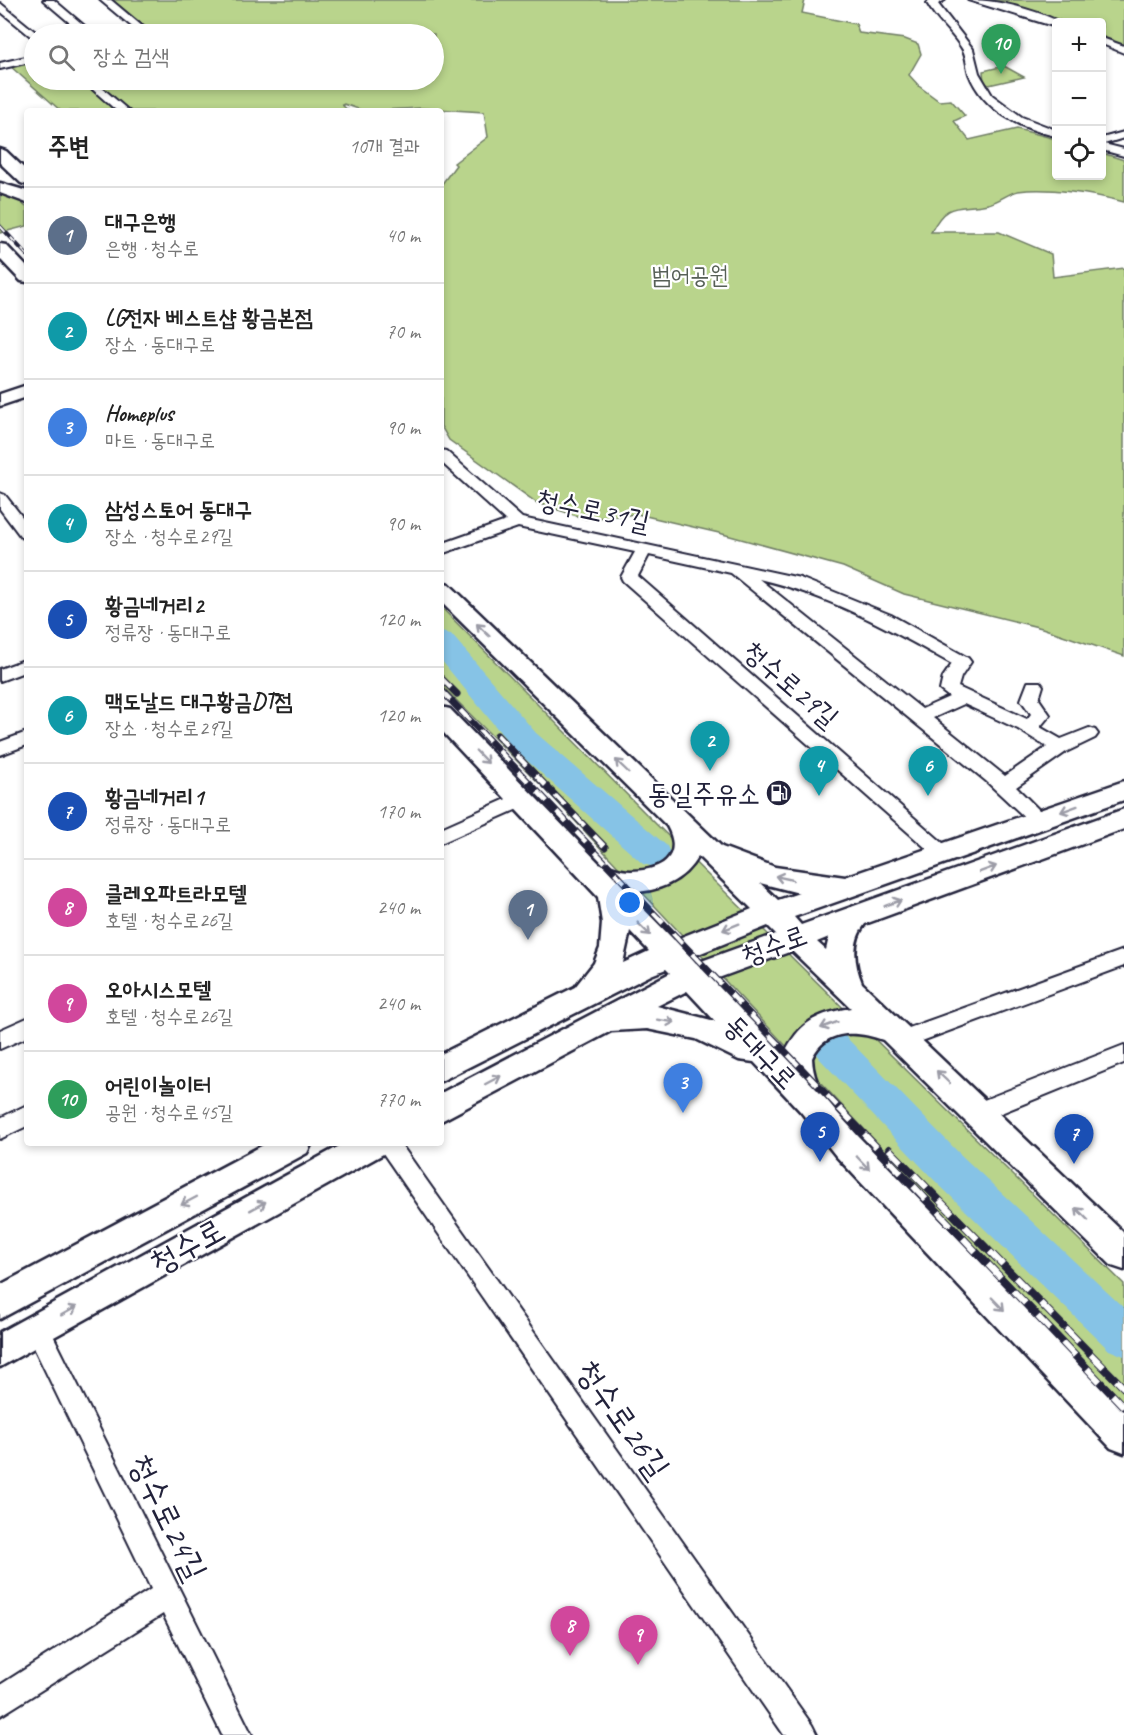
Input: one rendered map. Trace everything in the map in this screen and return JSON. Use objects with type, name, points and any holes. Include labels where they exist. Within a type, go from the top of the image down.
[{"type":"main road","points":[[0,154],[24,177]]},
{"type":"main road","points":[[0,182],[24,187]]},
{"type":"main road","points":[[0,188],[12,190],[24,196]]},
{"type":"main road","points":[[0,249],[24,274]]},
{"type":"main road","points":[[0,400],[24,392]]},
{"type":"main road","points":[[444,592],[852,993],[979,1112],[1124,1255]]},
{"type":"main road","name":"동대구로","points":[[444,718],[581,859],[612,897],[812,1103],[847,1146],[1124,1435]]},
{"type":"main road","name":"청수로","points":[[444,1066],[669,954],[771,911],[1124,790]]},
{"type":"main road","points":[[581,859],[602,877],[616,882],[648,882],[662,877],[678,865],[686,849],[686,837],[674,816]]},
{"type":"main road","name":"청수로","points":[[444,1106],[691,976],[1124,819]]},
{"type":"main road","points":[[707,850],[759,872],[800,882],[822,885],[863,880]]},
{"type":"main road","points":[[578,999],[602,978],[609,963],[616,935],[612,897]]},
{"type":"main road","points":[[852,993],[844,973],[840,953],[848,924],[855,917]]},
{"type":"main road","points":[[608,1020],[634,1017],[700,1029],[741,1045],[777,1069]]},
{"type":"main road","points":[[812,1103],[801,1086],[796,1068],[799,1051],[809,1036],[825,1025],[844,1021],[865,1021],[885,1027],[903,1039]]},
{"type":"main road","name":"청수로","points":[[0,1304],[290,1146]]},
{"type":"main road","name":"청수로","points":[[0,1350],[369,1146]]},
{"type":"street","points":[[48,0],[77,24]]},
{"type":"street","points":[[105,0],[134,24]]},
{"type":"street","points":[[940,0],[932,3],[940,21],[968,48],[974,72],[985,93],[1007,115],[1052,132]]},
{"type":"street","points":[[973,0],[1029,13],[1052,22]]},
{"type":"street","points":[[0,6],[24,27]]},
{"type":"street","points":[[0,26],[18,22]]},
{"type":"street","points":[[1106,43],[1124,50]]},
{"type":"street","points":[[0,66],[24,60]]},
{"type":"street","points":[[99,90],[120,108]]},
{"type":"street","points":[[1106,140],[1124,135]]},
{"type":"street","points":[[1106,148],[1124,153]]},
{"type":"street","points":[[444,457],[517,522]]},
{"type":"street","points":[[0,498],[24,530]]},
{"type":"street","name":"청수로31길","points":[[444,548],[517,522],[794,582],[885,619],[962,662],[952,677],[949,690],[962,698]]},
{"type":"street","name":"청수로29길","points":[[645,549],[629,577],[942,851]]},
{"type":"street","name":"청수로31길","points":[[736,569],[1004,786],[1040,820]]},
{"type":"street","points":[[0,675],[24,666]]},
{"type":"street","points":[[1029,728],[1041,715],[1030,700],[1035,686]]},
{"type":"street","points":[[920,717],[962,698],[1029,728],[1060,747]]},
{"type":"street","points":[[1004,786],[1060,747],[1089,734]]},
{"type":"street","points":[[0,749],[24,739]]},
{"type":"street","points":[[444,835],[522,799]]},
{"type":"street","points":[[903,1039],[1124,958]]},
{"type":"street","points":[[0,1040],[24,1028]]},
{"type":"street","points":[[979,1112],[1123,1056]]},
{"type":"street","points":[[0,1129],[24,1117]]},
{"type":"street","name":"청수로26길","points":[[389,1146],[802,1735]]},
{"type":"street","name":"청수로24길","points":[[37,1329],[237,1735]]},
{"type":"street","points":[[0,1702],[168,1594]]},
{"type":"green space","name":"범어공원","points":[[112,0],[805,0],[802,13],[856,24],[859,33],[905,39],[918,44],[921,54],[909,75],[920,87],[939,101],[951,100],[965,116],[954,121],[969,140],[1017,129],[1052,138],[1052,180],[1106,180],[1106,154],[1124,160],[1124,202],[1071,192],[1018,191],[992,203],[954,208],[942,215],[931,232],[999,232],[1051,254],[1053,277],[1124,268],[1124,656],[1042,628],[904,594],[843,567],[719,533],[637,514],[586,519],[537,503],[449,440],[444,431],[444,181],[456,165],[454,163],[488,137],[484,112],[444,108],[355,108],[344,104],[342,105],[346,108],[58,108],[37,90],[444,90],[444,24],[142,24]]},
{"type":"green space","points":[[984,0],[1124,0],[1124,47],[1106,40],[1106,18],[1052,19],[1035,12]]},
{"type":"green space","name":"범어공원","points":[[24,62],[24,78],[10,66]]},
{"type":"green space","points":[[1004,66],[1024,77],[989,85],[984,83],[983,71]]},
{"type":"green space","points":[[0,190],[10,192],[24,205],[24,227],[0,233]]},
{"type":"green space","points":[[444,610],[656,824],[1124,1284],[1124,1406],[546,790],[444,688]]},
{"type":"waterway","points":[[444,645],[525,741],[655,855]]},
{"type":"waterway","points":[[832,1047],[946,1166],[1124,1336]]},
{"type":"railway","points":[[0,226],[24,252]]},
{"type":"railway","points":[[444,681],[457,694]]},
{"type":"railway","points":[[444,693],[841,1110]]},
{"type":"railway","points":[[497,735],[605,847]]},
{"type":"railway","points":[[839,1108],[1124,1407]]},
{"type":"railway","points":[[889,1149],[1124,1388]]},
{"type":"place","name":"어린이놀이터","points":[[1001,74]]},
{"type":"place","name":"LG전자 베스트샵 황금본점","points":[[710,771]]},
{"type":"place","name":"동일주유소","points":[[779,793]]},
{"type":"place","name":"삼성스토어 동대구","points":[[819,796]]},
{"type":"place","name":"맥도날드 대구황금DT점","points":[[928,796]]},
{"type":"place","name":"대구은행","points":[[528,940]]},
{"type":"place","name":"Homeplus","points":[[683,1113]]},
{"type":"place","name":"황금네거리2","points":[[820,1162]]},
{"type":"place","name":"황금네거리1","points":[[1074,1164]]},
{"type":"place","name":"클레오파트라모텔","points":[[570,1656]]},
{"type":"place","name":"오아시스모텔","points":[[638,1665]]}]
